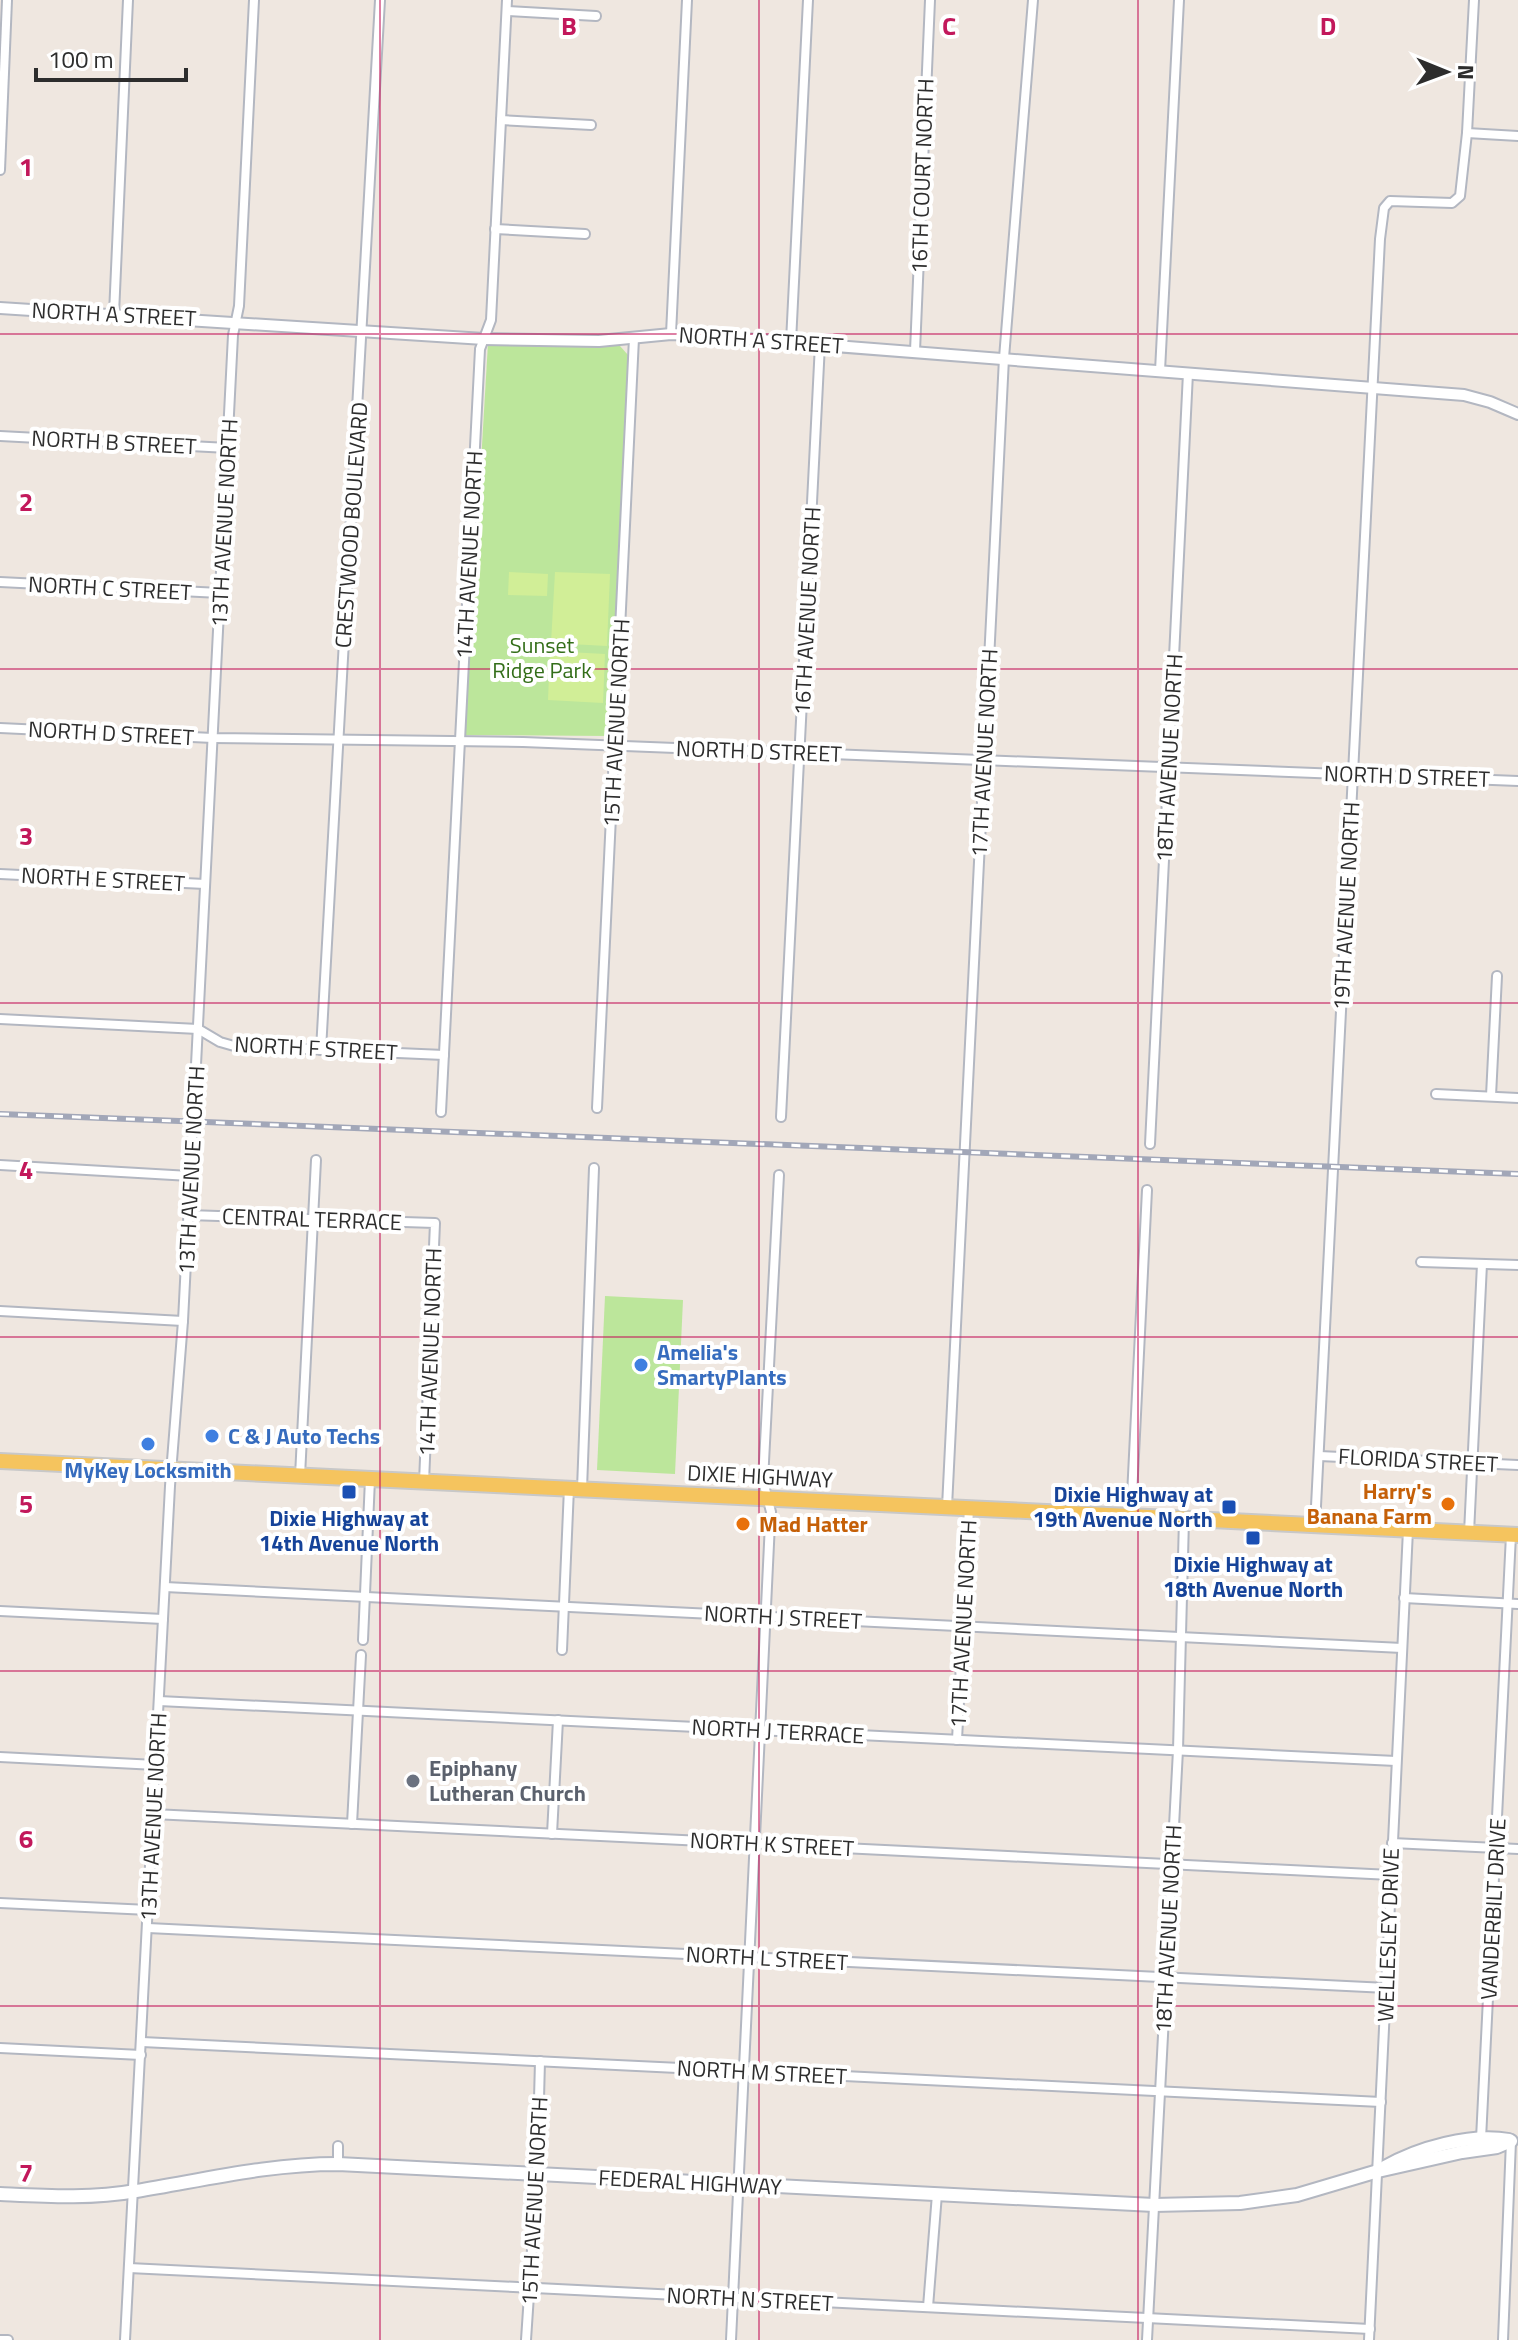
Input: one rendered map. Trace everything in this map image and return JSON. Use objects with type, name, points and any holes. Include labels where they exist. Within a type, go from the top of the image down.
[{"type":"main road","name":"DIXIE HIGHWAY","points":[[0,1461],[1515,1535]]},
{"type":"main road","name":"FEDERAL HIGHWAY","points":[[1378,2171],[1415,2154],[1481,2139],[1515,2141]]},
{"type":"main road","name":"FEDERAL HIGHWAY","points":[[0,2194],[61,2197],[135,2192],[262,2168],[338,2164],[1154,2205],[1212,2205],[1269,2200],[1324,2189],[1378,2171],[1515,2141]]},
{"type":"street","points":[[0,170],[7,0]]},
{"type":"street","points":[[114,314],[128,0]]},
{"type":"street","name":"13TH AVENUE NORTH","points":[[125,2340],[254,0]]},
{"type":"street","name":"CRESTWOOD BOULEVARD","points":[[321,1050],[380,0]]},
{"type":"street","name":"14TH AVENUE NORTH","points":[[441,1112],[479,365],[491,320],[507,0]]},
{"type":"street","points":[[671,334],[687,0]]},
{"type":"street","points":[[791,342],[808,0]]},
{"type":"street","name":"16TH COURT NORTH","points":[[915,351],[930,0]]},
{"type":"street","name":"17TH AVENUE NORTH","points":[[947,1507],[1004,358],[1033,0]]},
{"type":"street","points":[[1160,371],[1179,0]]},
{"type":"street","points":[[1474,0],[1467,133],[1518,136]]},
{"type":"street","points":[[507,11],[596,16]]},
{"type":"street","points":[[501,120],[591,125]]},
{"type":"street","name":"19TH AVENUE NORTH","points":[[1315,1526],[1380,239],[1384,208],[1390,201],[1452,203],[1460,196],[1467,133]]},
{"type":"street","points":[[495,229],[585,234]]},
{"type":"street","name":"NORTH A STREET","points":[[0,308],[484,339],[599,341],[671,334],[820,344],[1464,395],[1518,414]]},
{"type":"street","name":"15TH AVENUE NORTH","points":[[597,1108],[634,338]]},
{"type":"street","name":"16TH AVENUE NORTH","points":[[781,1117],[820,344]]},
{"type":"street","name":"18TH AVENUE NORTH","points":[[1150,1144],[1188,373]]},
{"type":"street","name":"NORTH B STREET","points":[[0,436],[228,448]]},
{"type":"street","name":"NORTH C STREET","points":[[0,582],[220,593]]},
{"type":"street","name":"NORTH D STREET","points":[[0,728],[213,738],[615,745],[1518,781]]},
{"type":"street","name":"NORTH E STREET","points":[[0,874],[205,884]]},
{"type":"street","points":[[1491,1096],[1497,976]]},
{"type":"street","name":"NORTH F STREET","points":[[0,1019],[198,1029],[234,1046],[444,1055]]},
{"type":"street","points":[[1436,1094],[1518,1098]]},
{"type":"street","points":[[300,1476],[316,1160]]},
{"type":"street","points":[[0,1165],[190,1176]]},
{"type":"street","points":[[562,1650],[576,1489],[594,1168]]},
{"type":"street","points":[[731,2340],[771,1512],[763,1481],[779,1175]]},
{"type":"street","points":[[1131,1516],[1147,1190]]},
{"type":"street","name":"CENTRAL TERRACE","points":[[188,1215],[435,1223]]},
{"type":"street","name":"14TH AVENUE NORTH","points":[[424,1482],[435,1223]]},
{"type":"street","points":[[1421,1262],[1518,1265]]},
{"type":"street","points":[[1469,1533],[1482,1264]]},
{"type":"street","points":[[0,1311],[183,1321]]},
{"type":"street","name":"FLORIDA STREET","points":[[1319,1456],[1518,1465]]},
{"type":"street","points":[[363,1640],[370,1479]]},
{"type":"street","name":"17TH AVENUE NORTH","points":[[957,1740],[969,1508]]},
{"type":"street","name":"18TH AVENUE NORTH","points":[[1147,2340],[1178,1750],[1184,1519]]},
{"type":"street","name":"WELLESLEY DRIVE","points":[[1369,2340],[1408,1530]]},
{"type":"street","name":"VANDERBILT DRIVE","points":[[1481,2139],[1508,1604],[1515,1535]]},
{"type":"street","name":"NORTH J STREET","points":[[165,1587],[1402,1648]]},
{"type":"street","points":[[1404,1598],[1518,1604]]},
{"type":"street","points":[[0,1611],[163,1619]]},
{"type":"street","points":[[352,1824],[361,1655]]},
{"type":"street","name":"NORTH J TERRACE","points":[[159,1701],[1396,1761]]},
{"type":"street","points":[[552,1834],[558,1720]]},
{"type":"street","points":[[0,1757],[156,1765]]},
{"type":"street","name":"NORTH K STREET","points":[[153,1814],[1391,1875]]},
{"type":"street","points":[[1392,1843],[1518,1849]]},
{"type":"street","points":[[0,1903],[149,1910]]},
{"type":"street","name":"NORTH L STREET","points":[[148,1928],[1387,1988]]},
{"type":"street","name":"NORTH M STREET","points":[[142,2042],[1381,2102]]},
{"type":"street","points":[[0,2048],[141,2055]]},
{"type":"street","name":"15TH AVENUE NORTH","points":[[526,2340],[537,2174],[540,2061]]},
{"type":"street","points":[[1503,2340],[1515,2141]]},
{"type":"street","points":[[338,2146],[338,2164]]},
{"type":"street","points":[[928,2307],[937,2194]]},
{"type":"street","name":"NORTH N STREET","points":[[129,2268],[1370,2329]]},
{"type":"street","points":[[0,2340],[8,2340]]},
{"type":"green space","name":"Sunset Ridge Park","points":[[488,343],[620,346],[628,355],[610,736],[465,735]]},
{"type":"green space","points":[[509,572],[548,574],[547,596],[508,595]]},
{"type":"green space","points":[[555,572],[610,574],[607,646],[551,643]]},
{"type":"green space","points":[[550,651],[605,654],[603,703],[548,700]]},
{"type":"green space","points":[[605,1296],[683,1300],[675,1474],[597,1470]]},
{"type":"railway","points":[[0,1114],[1518,1174]]},
{"type":"place","name":"Amelia's SmartyPlants","points":[[641,1365]]},
{"type":"place","name":"C & J Auto Techs","points":[[212,1436]]},
{"type":"place","name":"MyKey Locksmith","points":[[148,1444]]},
{"type":"place","name":"Dixie Highway at 14th Avenue North","points":[[349,1492]]},
{"type":"place","name":"Harry's Banana Farm","points":[[1448,1504]]},
{"type":"place","name":"Dixie Highway at 19th Avenue North","points":[[1229,1507]]},
{"type":"place","name":"Mad Hatter","points":[[743,1524]]},
{"type":"place","name":"Dixie Highway at 18th Avenue North","points":[[1253,1538]]},
{"type":"place","name":"Epiphany Lutheran Church","points":[[413,1781]]}]
